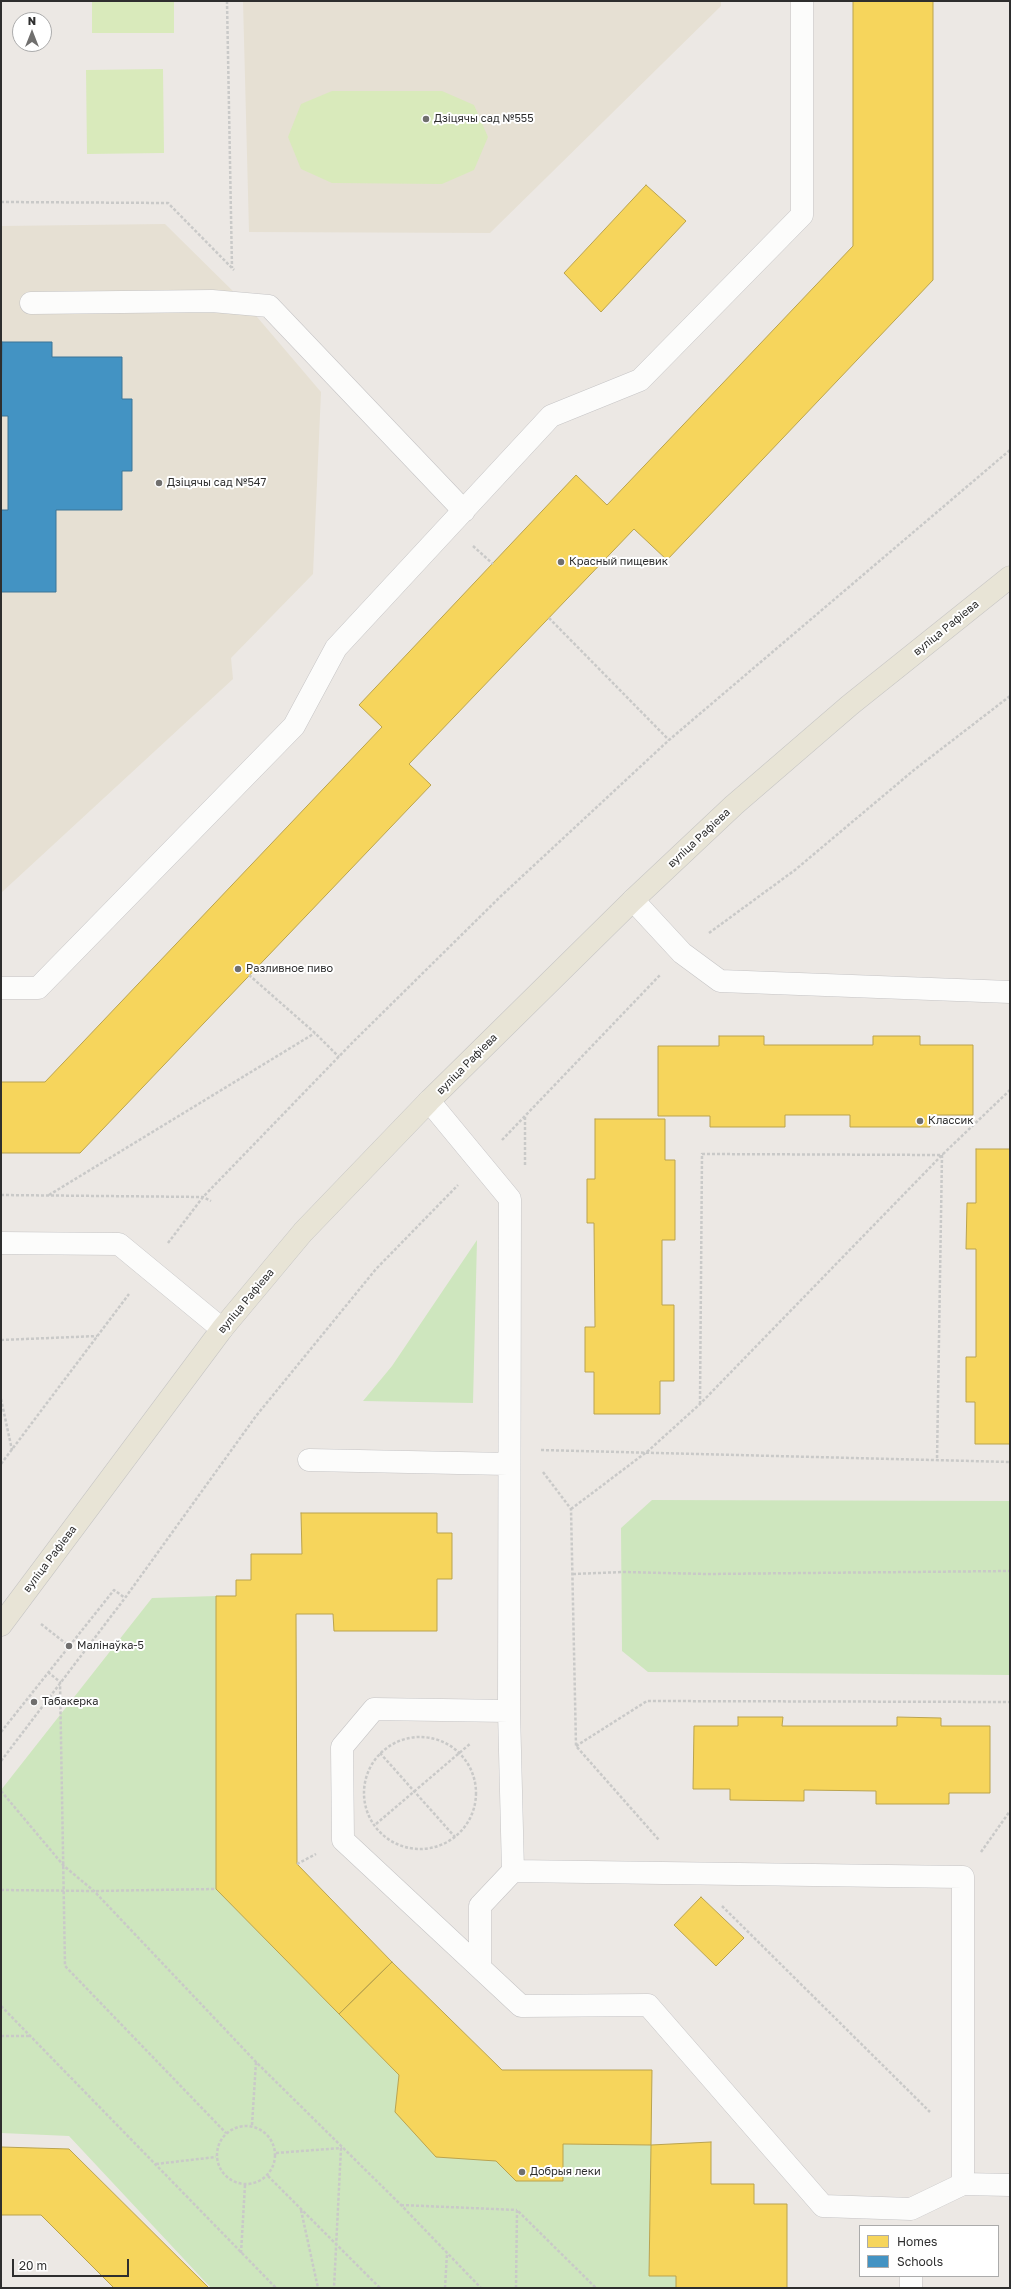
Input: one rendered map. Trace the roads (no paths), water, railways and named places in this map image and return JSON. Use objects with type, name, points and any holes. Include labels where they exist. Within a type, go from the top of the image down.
[{"type":"main road","name":"вуліца Рафіева","points":[[1,1625],[222,1329],[303,1232],[429,1101],[633,900],[734,805],[850,705],[1010,577]]},
{"type":"lane","points":[[1,988],[38,988],[294,726],[336,648],[551,416],[640,380],[802,215],[802,1]]},
{"type":"lane","points":[[30,303],[212,300],[269,306],[464,511]]},
{"type":"lane","points":[[633,900],[682,953],[720,981],[1010,992]]},
{"type":"lane","points":[[429,1101],[510,1199],[508,1464],[509,1711],[513,1871],[480,1906],[480,1967]]},
{"type":"lane","points":[[1,1243],[119,1244],[222,1329]]},
{"type":"lane","points":[[309,1460],[508,1464]]},
{"type":"lane","points":[[509,1711],[374,1709],[342,1746],[343,1840],[521,2006],[648,2004],[823,2206],[911,2217],[963,2184],[1010,2185]]},
{"type":"lane","points":[[513,1871],[963,1876],[963,2184]]},
{"type":"lane","points":[[911,2277],[911,2288]]},
{"type":"place","name":"Дзіцячы сад №555","points":[[426,119]]},
{"type":"place","name":"Дзіцячы сад №547","points":[[159,483]]},
{"type":"place","name":"Красный пищевик","points":[[561,562]]},
{"type":"place","name":"Разливное пиво","points":[[238,969]]},
{"type":"place","name":"Классик","points":[[920,1121]]},
{"type":"place","name":"Малінаўка-5","points":[[69,1646]]},
{"type":"place","name":"Табакерка","points":[[34,1702]]},
{"type":"place","name":"Добрыя леки","points":[[522,2172]]}]
